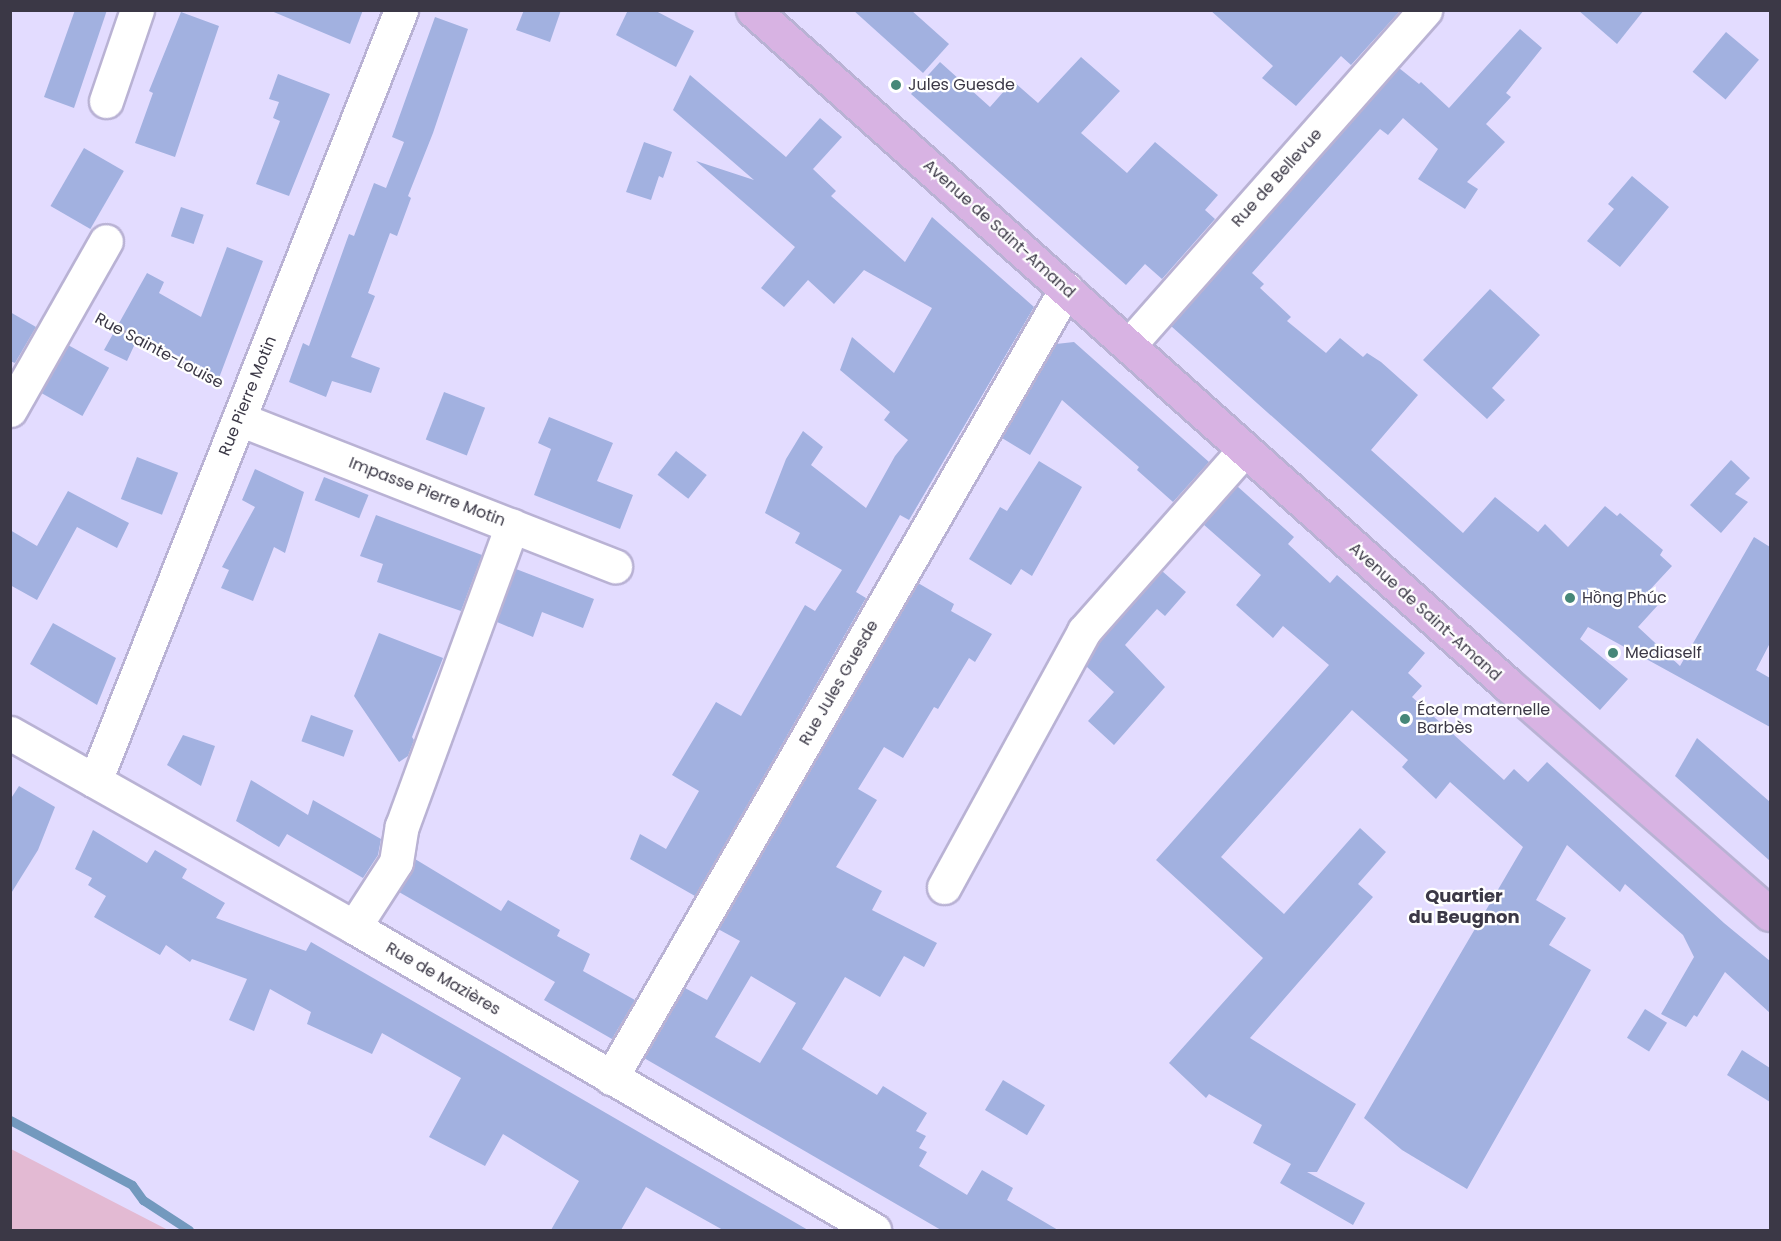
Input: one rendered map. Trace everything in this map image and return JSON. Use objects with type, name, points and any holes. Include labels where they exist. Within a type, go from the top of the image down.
[{"type":"main road","name":"Avenue de Saint-Amand","points":[[753,10],[1498,677],[1770,914]]},
{"type":"street","points":[[106,101],[137,10]]},
{"type":"street","name":"Rue Pierre Motin","points":[[95,782],[401,10]]},
{"type":"street","name":"Rue de Bellevue","points":[[1129,345],[1425,10]]},
{"type":"street","points":[[10,410],[106,241]]},
{"type":"street","name":"Rue Jules Guesde","points":[[611,1078],[1066,288]]},
{"type":"street","name":"Impasse Pierre Motin","points":[[243,409],[512,526],[615,566]]},
{"type":"street","points":[[944,887],[1084,631],[1244,450]]},
{"type":"street","points":[[354,927],[396,862],[402,826],[512,526]]},
{"type":"street","name":"Rue de Mazières","points":[[10,733],[354,927],[874,1230]]},
{"type":"path","name":"Rue Sainte-Louise","points":[[71,303],[243,409]]},
{"type":"shaded area","points":[[11,1149],[168,1230],[11,1230]]},
{"type":"building","points":[[75,10],[107,10],[74,108],[44,97]]},
{"type":"building","points":[[269,10],[363,10],[350,44]]},
{"type":"building","points":[[524,10],[561,10],[550,42],[516,30]]},
{"type":"building","points":[[628,10],[654,10],[694,31],[676,67],[616,35]]},
{"type":"building","points":[[853,10],[911,10],[949,44],[923,73]]},
{"type":"building","points":[[1210,10],[1400,11],[1351,65],[1341,56],[1296,106],[1262,78],[1273,66]]},
{"type":"building","points":[[1578,10],[1644,10],[1617,44]]},
{"type":"building","points":[[181,12],[219,26],[175,157],[135,143],[153,93],[149,91]]},
{"type":"building","points":[[435,17],[468,29],[433,133],[408,196],[411,198],[397,236],[390,233],[368,293],[375,296],[351,357],[380,368],[371,393],[332,381],[326,397],[289,382],[303,343],[309,346],[349,234],[354,236],[374,183],[386,188],[404,142],[392,137]]},
{"type":"building","points":[[1520,29],[1542,48],[1506,93],[1511,97],[1486,124],[1505,142],[1467,182],[1478,189],[1465,209],[1418,179],[1438,149],[1403,118],[1388,135],[1380,129],[1252,273],[1264,284],[1260,288],[1291,317],[1287,321],[1326,353],[1340,338],[1363,357],[1367,353],[1381,362],[1418,395],[1371,450],[1463,533],[1495,497],[1538,532],[1545,524],[1568,547],[1605,506],[1617,516],[1620,513],[1663,550],[1660,555],[1672,566],[1646,594],[1658,605],[1638,627],[1680,666],[1754,537],[1770,547],[1770,643],[1756,670],[1770,678],[1770,727],[1588,627],[1580,639],[1628,679],[1600,710],[1171,326],[1399,68],[1419,84],[1421,82],[1449,108]]},
{"type":"building","points":[[1726,32],[1759,60],[1726,99],[1693,72]]},
{"type":"building","points":[[1081,57],[1120,91],[1081,133],[1127,173],[1155,142],[1218,195],[1205,210],[1215,219],[1162,279],[1145,264],[1126,285],[911,94],[940,62],[990,107],[1013,81],[1038,103]]},
{"type":"building","points":[[278,74],[330,94],[289,196],[256,184],[280,121],[273,118],[279,102],[269,99]]},
{"type":"building","points":[[690,75],[786,157],[820,118],[842,137],[813,169],[836,191],[831,196],[905,262],[932,217],[1034,307],[909,520],[900,515],[856,592],[866,598],[695,896],[630,859],[640,834],[666,849],[699,791],[672,775],[716,702],[741,716],[805,605],[815,611],[842,570],[795,543],[800,533],[765,513],[786,459],[803,431],[823,447],[811,465],[866,508],[895,456],[908,440],[884,420],[890,412],[840,370],[852,337],[894,373],[932,308],[864,270],[834,304],[808,280],[784,307],[761,288],[795,247],[696,161],[754,180],[673,110]]},
{"type":"building","points":[[644,142],[672,152],[663,178],[659,176],[651,200],[626,192]]},
{"type":"building","points":[[84,148],[124,171],[90,229],[50,206]]},
{"type":"building","points":[[1632,176],[1669,207],[1620,267],[1587,241],[1614,209],[1608,204]]},
{"type":"building","points":[[181,207],[204,215],[194,244],[171,236]]},
{"type":"building","points":[[227,247],[263,261],[219,378],[139,335],[127,361],[104,350],[147,273],[164,282],[159,293],[201,317]]},
{"type":"building","points":[[1490,289],[1540,335],[1492,388],[1505,400],[1487,419],[1423,360]]},
{"type":"building","points":[[10,312],[36,327],[15,363],[10,361]]},
{"type":"building","points":[[1074,342],[1209,462],[1173,502],[1137,470],[1139,467],[1062,400],[1030,455],[1002,438],[1056,344]]},
{"type":"building","points":[[68,345],[109,368],[82,416],[41,393]]},
{"type":"building","points":[[444,392],[485,408],[467,455],[426,440]]},
{"type":"building","points":[[549,417],[613,443],[597,481],[633,495],[620,529],[534,495],[551,449],[538,443]]},
{"type":"building","points":[[676,451],[707,475],[688,499],[658,475]]},
{"type":"building","points":[[137,457],[178,473],[162,515],[121,499]]},
{"type":"building","points":[[1731,460],[1750,478],[1735,494],[1748,502],[1721,533],[1690,505]]},
{"type":"building","points":[[1039,461],[1082,487],[1032,576],[1021,569],[1011,585],[969,559],[1000,507],[1007,511]]},
{"type":"building","points":[[255,469],[304,492],[285,553],[274,547],[253,601],[221,588],[229,570],[222,567],[255,507],[242,500]]},
{"type":"building","points":[[324,477],[369,495],[359,518],[315,500]]},
{"type":"building","points":[[1237,486],[1294,537],[1288,544],[1330,583],[1337,575],[1425,653],[1408,673],[1422,686],[1412,697],[1504,780],[1514,769],[1528,782],[1547,762],[1724,923],[1770,961],[1770,1013],[1725,972],[1697,1017],[1694,1015],[1686,1027],[1661,1014],[1694,957],[1683,935],[1625,884],[1620,892],[1567,845],[1536,900],[1566,918],[1549,945],[1591,970],[1467,1189],[1402,1150],[1364,1118],[1523,847],[1450,782],[1436,799],[1402,767],[1408,760],[1352,710],[1221,857],[1284,914],[1360,828],[1386,852],[1358,884],[1373,897],[1250,1038],[1356,1104],[1317,1172],[1307,1172],[1365,1203],[1353,1225],[1280,1183],[1291,1164],[1253,1143],[1262,1125],[1209,1094],[1206,1098],[1169,1063],[1263,958],[1156,860],[1329,665],[1283,626],[1273,638],[1236,605],[1261,575],[1203,524]]},
{"type":"building","points":[[68,491],[129,523],[117,548],[77,527],[37,600],[10,585],[10,530],[37,546]]},
{"type":"building","points":[[376,515],[482,555],[461,611],[377,582],[383,564],[360,556]]},
{"type":"building","points":[[516,569],[594,599],[583,628],[542,612],[533,637],[497,622]]},
{"type":"building","points":[[1162,571],[1186,592],[1165,616],[1157,609],[1125,645],[1165,687],[1114,745],[1088,721],[1114,692],[1086,666],[1099,642]]},
{"type":"building","points":[[918,583],[954,604],[951,611],[992,634],[975,662],[969,658],[938,709],[934,707],[903,758],[884,747],[858,789],[877,800],[836,867],[882,891],[872,910],[937,943],[924,967],[904,956],[880,997],[845,977],[802,1049],[877,1095],[883,1086],[927,1113],[916,1131],[926,1136],[919,1148],[927,1152],[919,1166],[967,1195],[982,1170],[1013,1188],[1007,1200],[1058,1230],[941,1230],[644,1058],[685,988],[707,1000],[740,941],[718,929]],"holes":[[[751,976],[796,1003],[760,1063],[715,1037]]]},
{"type":"building","points":[[53,623],[116,658],[97,705],[30,664]]},
{"type":"building","points":[[379,633],[443,658],[412,737],[414,740],[408,756],[399,762],[354,696]]},
{"type":"building","points":[[311,715],[353,730],[344,757],[301,741]]},
{"type":"building","points":[[183,735],[215,746],[201,786],[167,765]]},
{"type":"building","points":[[1697,738],[1770,802],[1770,861],[1675,776]]},
{"type":"building","points":[[251,780],[308,815],[313,800],[381,839],[378,855],[363,878],[287,834],[279,847],[236,821]]},
{"type":"building","points":[[19,786],[55,807],[38,850],[10,895],[10,800]]},
{"type":"building","points":[[93,830],[147,863],[155,850],[187,869],[182,878],[225,903],[216,918],[306,951],[311,942],[808,1230],[723,1230],[646,1187],[621,1230],[551,1230],[579,1181],[503,1134],[485,1166],[429,1137],[461,1078],[382,1033],[372,1054],[307,1024],[311,1012],[270,989],[254,1031],[229,1020],[247,979],[192,959],[190,962],[166,945],[160,955],[94,917],[106,896],[88,885],[92,878],[75,869]]},
{"type":"building","points":[[415,859],[501,911],[508,900],[560,930],[557,936],[590,954],[583,971],[635,1000],[612,1039],[544,1000],[555,982],[399,892],[412,872]]},
{"type":"building","points":[[1645,1009],[1667,1023],[1649,1052],[1627,1038]]},
{"type":"building","points":[[1742,1050],[1770,1068],[1770,1102],[1727,1075]]},
{"type":"building","points":[[1003,1080],[1045,1105],[1027,1135],[985,1110]]},
{"type":"waterway","points":[[10,1120],[132,1185],[143,1200],[189,1230]]},
{"type":"place","name":"Jules Guesde","points":[[896,85]]},
{"type":"place","name":"Hồng Phúc","points":[[1570,598]]},
{"type":"place","name":"Mediaself","points":[[1613,653]]},
{"type":"place","name":"École maternelle Barbès","points":[[1405,719]]},
{"type":"district","name":"Quartier du Beugnon","points":[[1464,907]]}]
